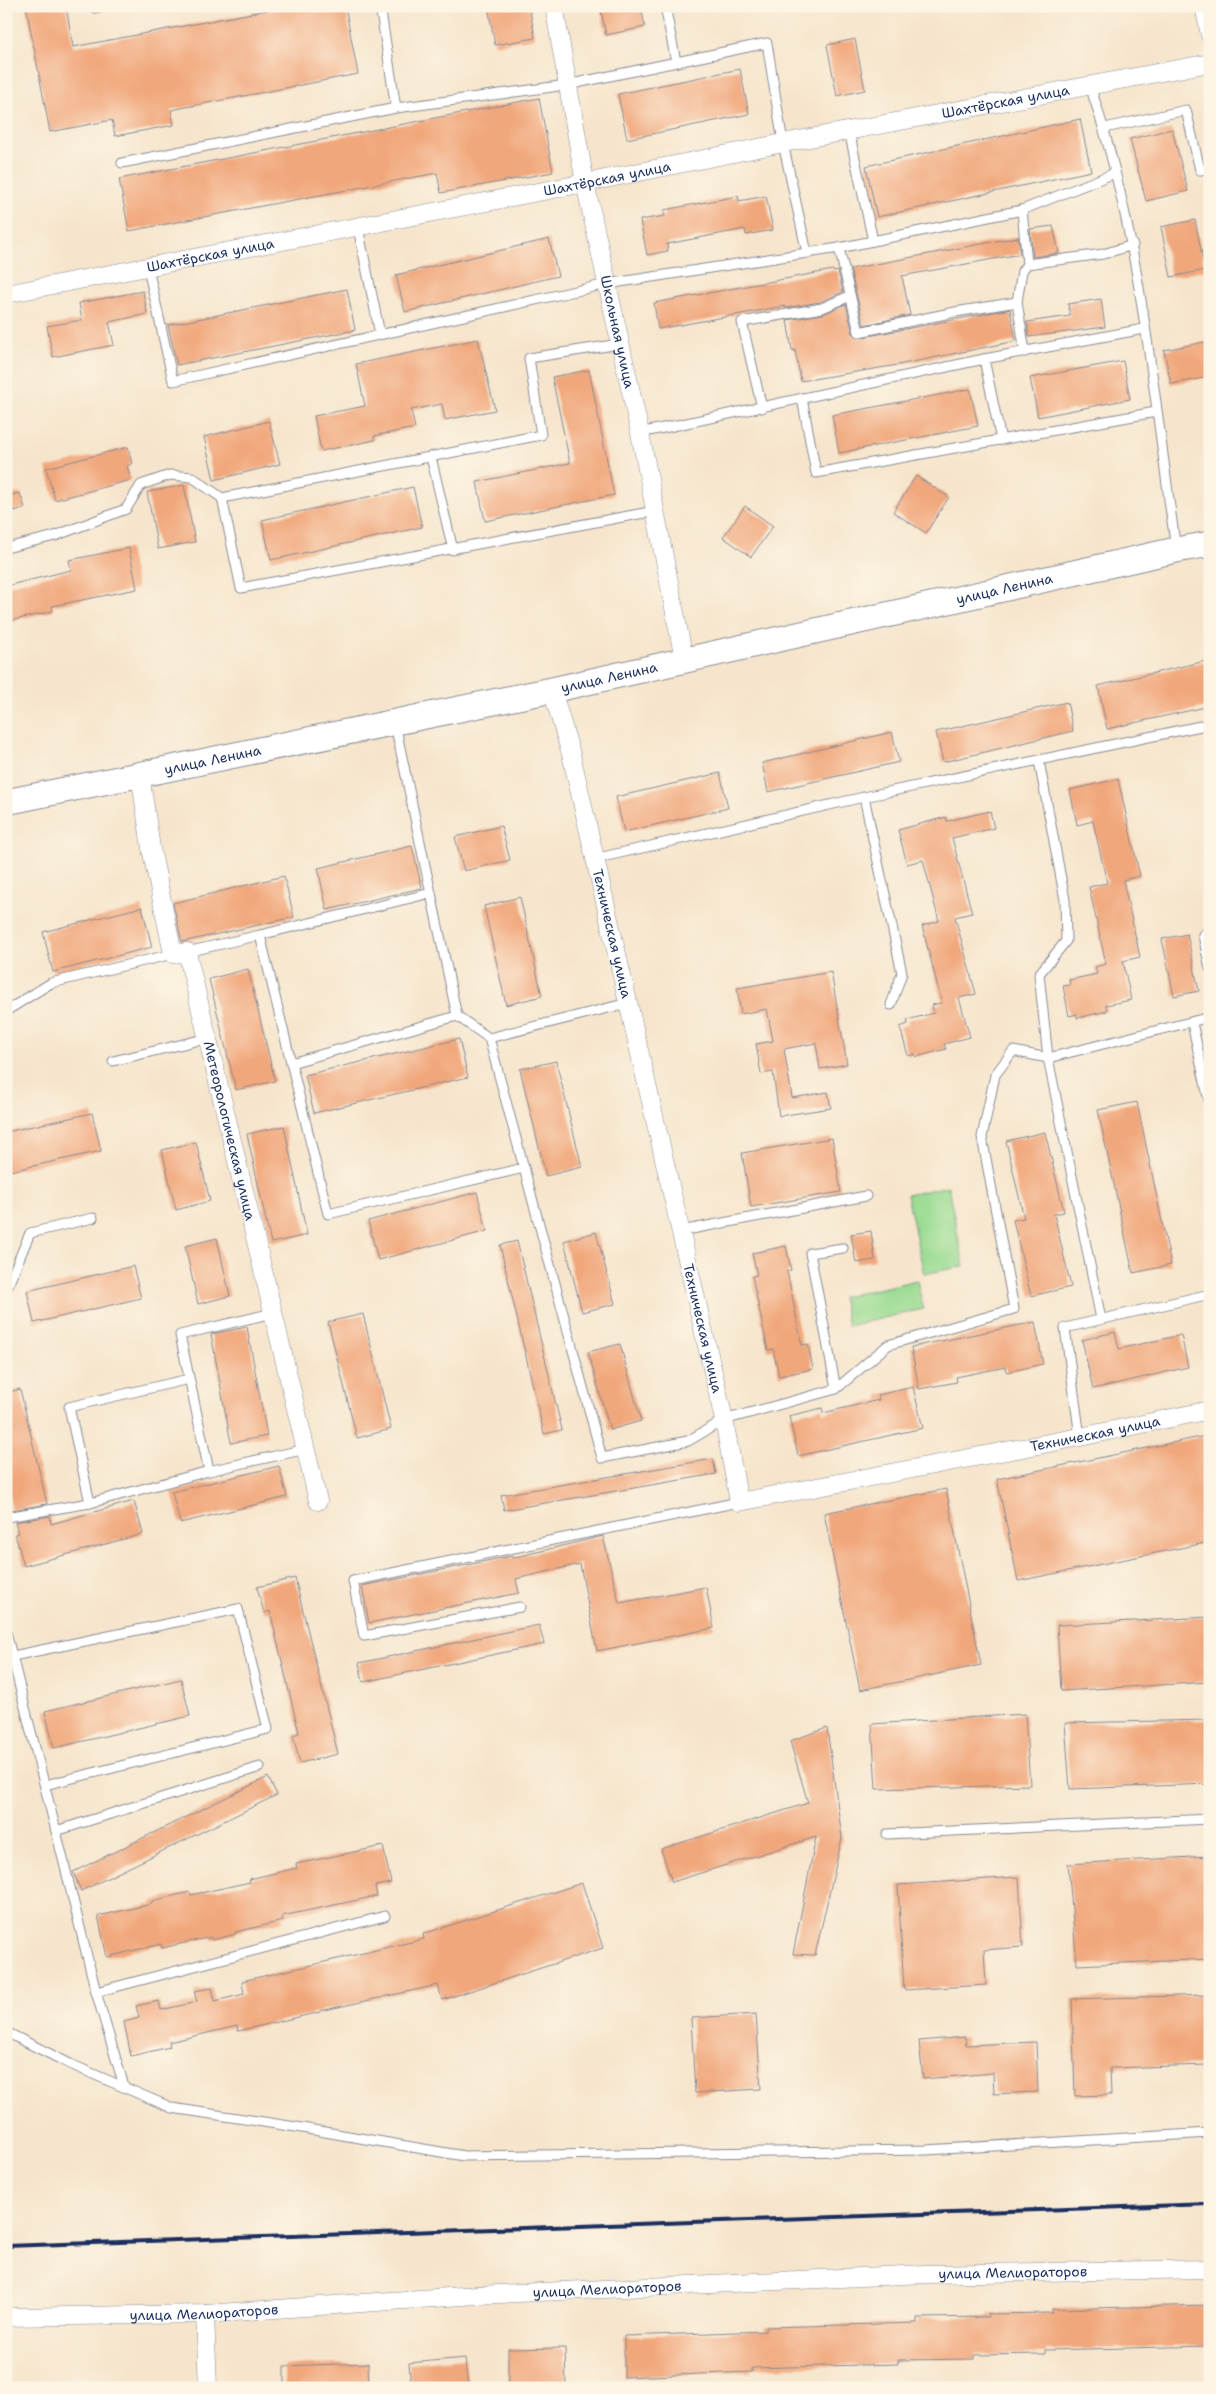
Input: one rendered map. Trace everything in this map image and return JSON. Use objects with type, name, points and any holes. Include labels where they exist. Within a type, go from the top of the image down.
[{"type":"main road","name":"улица Ленина","points":[[6,802],[552,690],[684,659],[1210,544]]},
{"type":"street","name":"Школьная улица","points":[[554,6],[585,184],[640,433],[684,659]]},
{"type":"street","points":[[1204,6],[1210,34]]},
{"type":"street","name":"Шахтёрская улица","points":[[6,294],[585,184],[782,143],[1210,63]]},
{"type":"street","name":"Техническая улица","points":[[552,690],[571,754],[681,1231],[724,1420],[739,1502],[1080,1437],[1210,1410]]},
{"type":"street","name":"Метеорологическая улица","points":[[140,774],[150,848],[180,953],[208,1038],[318,1501]]},
{"type":"street","name":"улица Мелиораторов","points":[[6,2317],[206,2314],[477,2295],[925,2274],[1210,2269]]},
{"type":"street","points":[[206,2314],[208,2388]]},
{"type":"lane","points":[[380,6],[396,108]]},
{"type":"lane","points":[[665,6],[676,62]]},
{"type":"lane","points":[[122,163],[396,108],[567,85],[767,44],[782,143],[807,253]]},
{"type":"lane","points":[[1090,86],[1105,128],[1133,245],[1176,550]]},
{"type":"lane","points":[[1105,128],[1186,110],[1200,170],[1210,168]]},
{"type":"lane","points":[[849,131],[873,241]]},
{"type":"lane","points":[[148,268],[173,381],[607,284],[839,248],[1022,210],[1115,173]]},
{"type":"lane","points":[[1022,210],[1027,264],[1022,271],[1017,302],[1025,352]]},
{"type":"lane","points":[[358,228],[380,334]]},
{"type":"lane","points":[[1027,264],[1103,254],[1133,245]]},
{"type":"lane","points":[[839,248],[859,332],[955,312],[1017,302]]},
{"type":"lane","points":[[762,408],[742,322],[822,308],[850,296]]},
{"type":"lane","points":[[640,433],[984,359],[1144,329]]},
{"type":"lane","points":[[222,498],[541,435],[529,358],[620,344]]},
{"type":"lane","points":[[984,359],[1001,440]]},
{"type":"lane","points":[[802,398],[816,472],[1156,412]]},
{"type":"lane","points":[[431,457],[452,550]]},
{"type":"lane","points":[[6,548],[55,536],[126,508],[141,485],[170,475],[192,477],[222,498],[241,588],[656,511]]},
{"type":"lane","points":[[395,722],[457,1016],[489,1038],[602,1458],[688,1441],[724,1420],[836,1389],[888,1345],[1014,1309],[982,1137],[995,1075],[1014,1051],[1048,1058],[1210,1017]]},
{"type":"lane","points":[[594,860],[864,797],[1210,724]]},
{"type":"lane","points":[[1039,761],[1065,908],[1066,941],[1039,974],[1048,1058],[1101,1319]]},
{"type":"lane","points":[[864,797],[902,973],[891,1005]]},
{"type":"lane","points":[[6,1011],[51,983],[431,893]]},
{"type":"lane","points":[[1210,931],[1203,935],[1210,968]]},
{"type":"lane","points":[[260,935],[328,1214],[524,1168]]},
{"type":"lane","points":[[489,1038],[628,1003]]},
{"type":"lane","points":[[291,1063],[457,1016]]},
{"type":"lane","points":[[1192,1023],[1210,1105]]},
{"type":"lane","points":[[113,1061],[208,1038]]},
{"type":"lane","points":[[681,1231],[866,1196]]},
{"type":"lane","points":[[6,1290],[30,1233],[93,1218]]},
{"type":"lane","points":[[836,1389],[810,1253],[843,1248]]},
{"type":"lane","points":[[1080,1437],[1064,1328],[1210,1294]]},
{"type":"lane","points":[[208,1471],[180,1335],[273,1313]]},
{"type":"lane","points":[[90,1503],[69,1407],[189,1378]]},
{"type":"lane","points":[[6,1517],[90,1503],[208,1471],[306,1449]]},
{"type":"lane","points":[[520,1607],[364,1636],[353,1581],[739,1502]]},
{"type":"lane","points":[[13,1656],[238,1609],[268,1729],[44,1785]]},
{"type":"lane","points":[[6,1632],[96,1992],[124,2086]]},
{"type":"lane","points":[[56,1831],[260,1767]]},
{"type":"lane","points":[[886,1834],[1210,1819]]},
{"type":"lane","points":[[96,1992],[385,1916]]},
{"type":"lane","points":[[6,2032],[70,2064],[172,2108],[296,2126],[464,2156],[926,2150],[1210,2133]]},
{"type":"green space","points":[[948,1186],[964,1266],[924,1274],[907,1195]]},
{"type":"green space","points":[[917,1280],[923,1309],[848,1326],[842,1297]]},
{"type":"building","points":[[26,6],[66,6],[73,47],[289,6],[345,6],[358,74],[171,110],[174,125],[115,136],[112,120],[50,132]]},
{"type":"building","points":[[488,6],[529,6],[535,38],[495,45]]},
{"type":"building","points":[[600,6],[641,6],[645,27],[606,35]]},
{"type":"building","points":[[855,39],[865,90],[837,96],[827,45]]},
{"type":"building","points":[[740,69],[749,114],[627,139],[618,94]]},
{"type":"building","points":[[539,98],[553,172],[441,193],[437,173],[129,231],[119,179]]},
{"type":"building","points":[[1080,119],[1091,171],[877,217],[866,166]]},
{"type":"building","points":[[1172,129],[1188,191],[1146,201],[1130,139]]},
{"type":"building","points":[[738,196],[739,201],[766,196],[773,230],[746,235],[745,229],[667,244],[668,251],[647,255],[640,220],[665,216],[664,210]]},
{"type":"building","points":[[1195,220],[1205,270],[1171,277],[1161,227]]},
{"type":"building","points":[[1053,226],[1059,253],[1033,257],[1030,229]]},
{"type":"building","points":[[1018,237],[1020,254],[902,276],[910,315],[864,325],[850,269]]},
{"type":"building","points":[[549,239],[558,276],[405,312],[396,275]]},
{"type":"building","points":[[833,270],[834,272],[838,271],[843,292],[820,302],[785,308],[785,306],[658,329],[654,303]]},
{"type":"building","points":[[347,289],[355,330],[177,365],[168,325]]},
{"type":"building","points":[[143,291],[147,314],[109,322],[114,345],[53,357],[47,326],[82,320],[79,303]]},
{"type":"building","points":[[1101,299],[1105,327],[1029,337],[1027,322],[1070,316],[1068,304]]},
{"type":"building","points":[[846,304],[853,333],[858,338],[1010,309],[1016,341],[898,365],[801,381],[795,350],[792,350],[787,320],[823,314]]},
{"type":"building","points":[[478,339],[495,410],[445,420],[442,404],[411,410],[415,428],[374,436],[375,440],[321,451],[314,416],[365,406],[356,364]]},
{"type":"building","points":[[1210,341],[1210,377],[1171,384],[1164,350]]},
{"type":"building","points":[[1123,361],[1130,399],[1038,417],[1030,378]]},
{"type":"building","points":[[589,370],[614,495],[485,521],[477,482],[570,463],[552,377]]},
{"type":"building","points":[[970,389],[978,426],[839,453],[832,415]]},
{"type":"building","points":[[269,421],[280,464],[214,480],[204,437]]},
{"type":"building","points":[[128,447],[132,464],[127,466],[131,480],[55,500],[46,468]]},
{"type":"building","points":[[916,476],[949,497],[926,533],[893,512]]},
{"type":"building","points":[[184,485],[195,542],[158,549],[147,492]]},
{"type":"building","points":[[413,487],[422,527],[271,560],[262,520]]},
{"type":"building","points":[[20,493],[25,508],[10,512],[6,496]]},
{"type":"building","points":[[745,506],[773,526],[751,557],[723,537]]},
{"type":"building","points":[[129,548],[137,589],[52,606],[53,611],[6,622],[6,586],[71,570],[69,560]]},
{"type":"building","points":[[1210,660],[1210,706],[1107,729],[1098,686]]},
{"type":"building","points":[[1067,702],[1073,731],[943,762],[936,732]]},
{"type":"building","points":[[892,732],[899,762],[768,792],[762,763]]},
{"type":"building","points":[[720,773],[728,808],[624,832],[616,797]]},
{"type":"building","points":[[1118,779],[1140,876],[1123,880],[1140,957],[1123,961],[1131,1000],[1106,1005],[1107,1011],[1077,1018],[1077,1014],[1069,1016],[1063,986],[1070,985],[1069,980],[1097,974],[1095,967],[1106,964],[1089,887],[1107,883],[1093,821],[1077,825],[1070,790]]},
{"type":"building","points":[[990,811],[994,828],[952,838],[972,913],[955,917],[976,994],[959,998],[970,1037],[944,1044],[946,1049],[916,1057],[915,1054],[908,1056],[900,1027],[908,1024],[907,1020],[934,1013],[932,1005],[942,1003],[922,926],[939,921],[923,860],[907,864],[898,830],[946,817],[947,821]]},
{"type":"building","points":[[501,826],[510,860],[464,871],[455,837]]},
{"type":"building","points":[[412,846],[422,888],[327,910],[318,868]]},
{"type":"building","points":[[284,876],[294,917],[182,942],[173,903]]},
{"type":"building","points":[[520,897],[542,996],[506,1005],[484,906]]},
{"type":"building","points":[[142,907],[152,947],[53,972],[43,932]]},
{"type":"building","points":[[1187,934],[1199,991],[1174,996],[1162,939]]},
{"type":"building","points":[[248,969],[275,1081],[236,1090],[209,979]]},
{"type":"building","points":[[831,972],[847,1064],[820,1069],[816,1043],[784,1049],[792,1098],[828,1092],[831,1108],[779,1116],[773,1072],[761,1074],[756,1044],[773,1041],[767,1009],[741,1014],[737,988]]},
{"type":"building","points":[[459,1039],[468,1077],[314,1113],[305,1075]]},
{"type":"building","points":[[556,1061],[582,1167],[546,1176],[520,1069]]},
{"type":"building","points":[[1137,1102],[1171,1265],[1133,1273],[1098,1110]]},
{"type":"building","points":[[92,1113],[101,1151],[6,1172],[6,1132]]},
{"type":"building","points":[[284,1126],[307,1235],[271,1243],[247,1134]]},
{"type":"building","points":[[1045,1132],[1064,1212],[1054,1214],[1071,1287],[1031,1296],[1013,1220],[1024,1218],[1006,1141]]},
{"type":"building","points":[[832,1138],[841,1192],[751,1207],[742,1153]]},
{"type":"building","points":[[196,1142],[210,1201],[176,1210],[162,1150]]},
{"type":"building","points":[[477,1192],[487,1231],[378,1260],[368,1221]]},
{"type":"building","points":[[871,1231],[875,1260],[856,1263],[851,1234]]},
{"type":"building","points":[[596,1232],[615,1304],[582,1312],[564,1241]]},
{"type":"building","points":[[217,1238],[230,1296],[198,1304],[185,1246]]},
{"type":"building","points":[[517,1241],[562,1430],[544,1434],[500,1245]]},
{"type":"building","points":[[786,1246],[791,1270],[787,1271],[802,1345],[808,1344],[813,1369],[779,1376],[773,1349],[768,1350],[752,1276],[757,1275],[752,1253]]},
{"type":"building","points":[[133,1266],[141,1298],[34,1323],[27,1291]]},
{"type":"building","points":[[363,1314],[391,1429],[357,1438],[328,1322]]},
{"type":"building","points":[[1035,1322],[1043,1364],[1007,1372],[1006,1367],[956,1377],[957,1382],[919,1389],[911,1347]]},
{"type":"building","points":[[247,1327],[267,1436],[231,1443],[211,1334]]},
{"type":"building","points":[[1115,1332],[1119,1349],[1181,1335],[1188,1367],[1093,1389],[1082,1340]]},
{"type":"building","points":[[620,1344],[641,1421],[610,1430],[588,1352]]},
{"type":"building","points":[[913,1387],[923,1428],[798,1456],[789,1416],[822,1408],[823,1413],[879,1400],[878,1395]]},
{"type":"building","points":[[20,1389],[47,1504],[12,1510],[6,1484],[6,1393]]},
{"type":"building","points":[[1210,1435],[1210,1542],[1018,1581],[997,1479]]},
{"type":"building","points":[[713,1459],[716,1474],[504,1510],[501,1495]]},
{"type":"building","points":[[279,1466],[287,1497],[180,1523],[172,1492]]},
{"type":"building","points":[[946,1489],[981,1665],[860,1690],[824,1513]]},
{"type":"building","points":[[134,1501],[143,1534],[24,1566],[15,1534],[18,1533],[15,1522],[50,1516],[51,1524]]},
{"type":"building","points":[[603,1536],[619,1603],[706,1587],[714,1628],[597,1651],[580,1564],[516,1579],[519,1593],[369,1623],[362,1586],[511,1556],[512,1558]]},
{"type":"building","points":[[295,1578],[338,1754],[300,1763],[293,1735],[299,1733],[270,1611],[264,1613],[257,1587]]},
{"type":"building","points":[[1210,1617],[1210,1682],[1061,1691],[1057,1625]]},
{"type":"building","points":[[539,1625],[544,1644],[363,1682],[359,1663]]},
{"type":"building","points":[[181,1679],[190,1716],[54,1748],[45,1711]]},
{"type":"building","points":[[1025,1714],[1030,1785],[876,1789],[872,1724]]},
{"type":"building","points":[[1210,1720],[1210,1784],[1070,1789],[1065,1723]]},
{"type":"building","points":[[827,1728],[842,1838],[815,1955],[793,1954],[816,1837],[672,1882],[661,1849],[808,1803],[790,1741]]},
{"type":"building","points":[[268,1777],[277,1795],[81,1891],[73,1872]]},
{"type":"building","points":[[383,1846],[391,1883],[375,1886],[377,1896],[282,1916],[283,1921],[235,1932],[236,1934],[212,1940],[211,1937],[162,1948],[161,1944],[107,1957],[98,1916],[152,1904],[152,1901],[190,1892],[191,1895],[250,1882],[249,1879],[297,1868],[296,1864]]},
{"type":"building","points":[[1210,1856],[1210,1959],[1077,1965],[1068,1864]]},
{"type":"building","points":[[1019,1877],[1023,1947],[984,1950],[986,1985],[904,1990],[898,1885]]},
{"type":"building","points":[[582,1883],[603,1948],[442,2000],[438,1985],[238,2031],[237,2026],[169,2042],[170,2047],[131,2056],[124,2022],[139,2018],[136,2006],[159,2001],[161,2010],[197,2002],[194,1991],[212,1988],[215,2001],[244,1994],[242,1981],[424,1939],[423,1934]]},
{"type":"building","points":[[1210,1995],[1208,2065],[1110,2068],[1111,2095],[1075,2096],[1072,1999]]},
{"type":"building","points":[[756,2014],[761,2089],[695,2093],[691,2018]]},
{"type":"building","points":[[965,2037],[966,2045],[1036,2042],[1038,2092],[994,2094],[993,2073],[923,2079],[919,2041]]},
{"type":"building","points":[[1210,2305],[1210,2346],[1046,2350],[1046,2354],[975,2355],[975,2359],[898,2360],[898,2364],[752,2368],[752,2372],[624,2377],[624,2336],[766,2331],[766,2327],[917,2323],[917,2318],[988,2317],[988,2314],[1052,2313],[1052,2309]]},
{"type":"building","points":[[565,2348],[566,2388],[508,2388],[508,2349]]},
{"type":"building","points":[[465,2358],[468,2388],[411,2388],[409,2363]]},
{"type":"building","points":[[368,2363],[369,2388],[284,2388],[284,2366]]},
{"type":"railway","points":[[6,2246],[1210,2204]]}]
